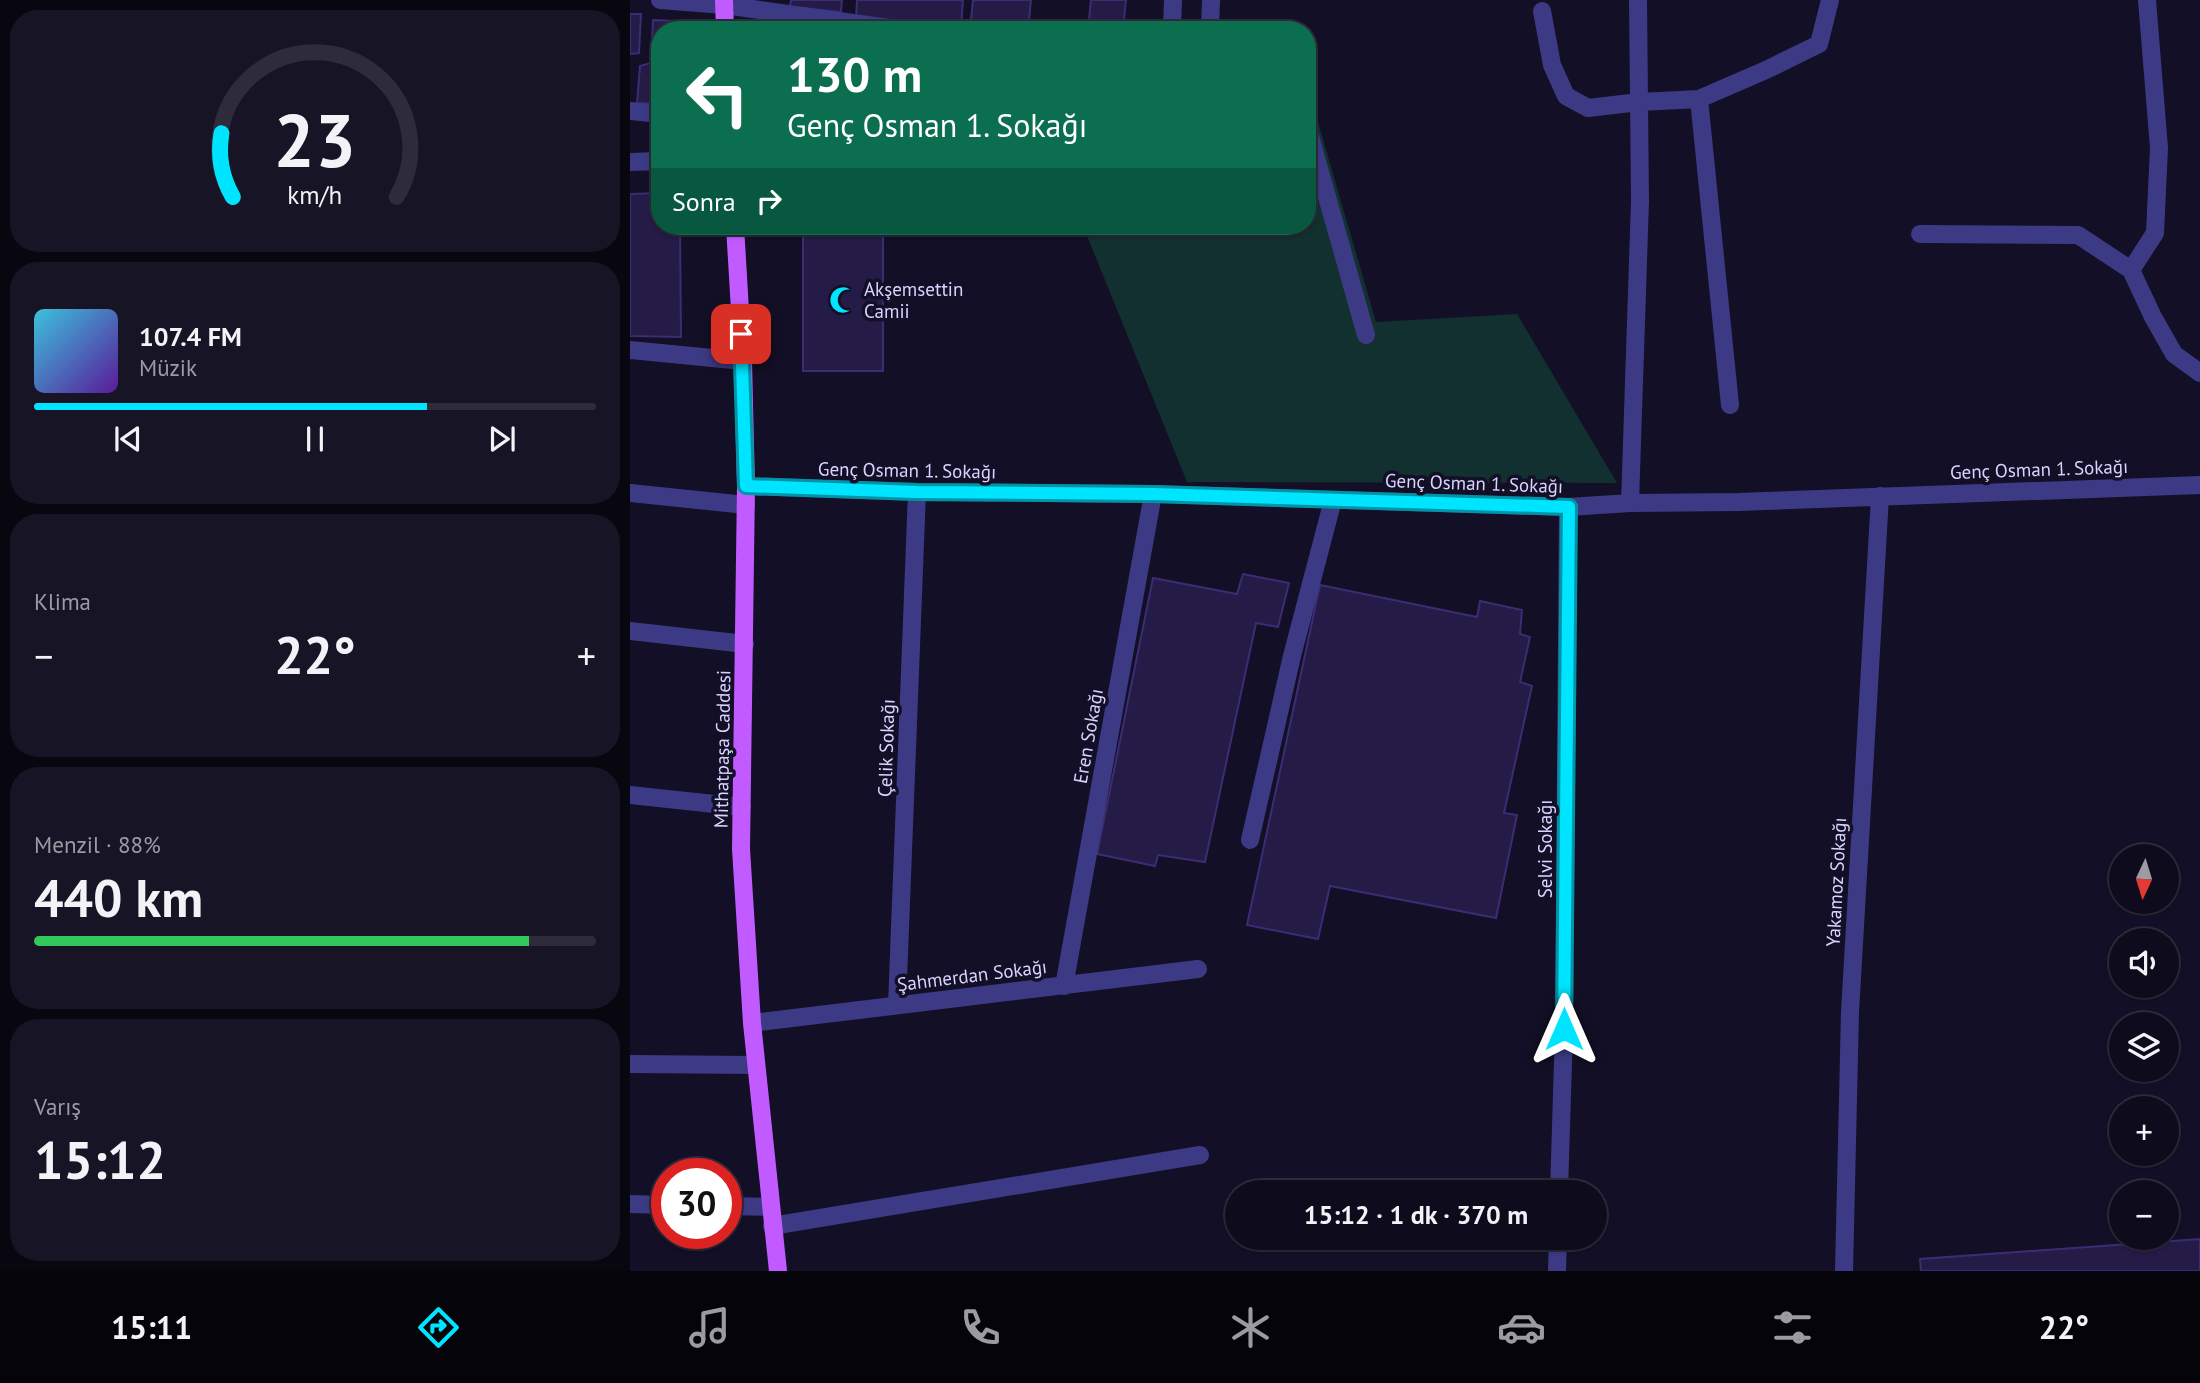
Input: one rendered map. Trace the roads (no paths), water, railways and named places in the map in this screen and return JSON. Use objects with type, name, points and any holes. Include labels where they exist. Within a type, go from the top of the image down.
[{"type":"main road","points":[[724,3],[725,21]]},
{"type":"main road","name":"Mithatpaşa Caddesi","points":[[736,235],[743,361],[746,486],[741,849],[752,1023],[778,1271]]},
{"type":"street","points":[[660,0],[724,3],[844,21]]},
{"type":"street","points":[[1172,0],[1172,21]]},
{"type":"street","points":[[1210,21],[1211,0]]},
{"type":"street","points":[[1630,503],[1640,201],[1638,0]]},
{"type":"street","points":[[1542,11],[1552,65],[1566,96],[1588,108],[1699,99],[1766,70],[1819,44],[1830,0]]},
{"type":"street","points":[[2131,270],[2155,233],[2159,148],[2147,0]]},
{"type":"street","points":[[1699,99],[1730,405]]},
{"type":"street","points":[[630,111],[651,113]]},
{"type":"street","points":[[1316,158],[1366,335]]},
{"type":"street","points":[[630,162],[651,161]]},
{"type":"street","points":[[1920,234],[2078,234],[2131,270],[2174,354],[2200,373]]},
{"type":"street","points":[[630,350],[743,361]]},
{"type":"street","name":"Genç Osman 1. Sokağı","points":[[746,486],[917,492],[1153,494],[1569,507],[2200,485]]},
{"type":"street","name":"Çelik Sokağı","points":[[897,1006],[917,492]]},
{"type":"street","points":[[630,493],[746,505]]},
{"type":"street","name":"Eren Sokağı","points":[[1064,986],[1153,494]]},
{"type":"street","name":"Yakamoz Sokağı","points":[[1844,1271],[1850,1013],[1880,496]]},
{"type":"street","points":[[1250,840],[1292,656],[1333,500]]},
{"type":"street","name":"Selvi Sokağı","points":[[1559,1180],[1564,1029],[1569,507]]},
{"type":"street","points":[[630,631],[745,644]]},
{"type":"street","points":[[630,795],[742,807]]},
{"type":"street","name":"Şahmerdan Sokağı","points":[[752,1023],[1198,969]]},
{"type":"street","points":[[630,1064],[756,1065]]},
{"type":"street","points":[[772,1226],[1200,1155]]},
{"type":"street","points":[[630,1204],[651,1205]]},
{"type":"street","points":[[742,1206],[770,1207]]},
{"type":"street","points":[[1557,1271],[1558,1250]]},
{"type":"place","name":"Akşemsettin Camii","points":[[843,300]]}]
